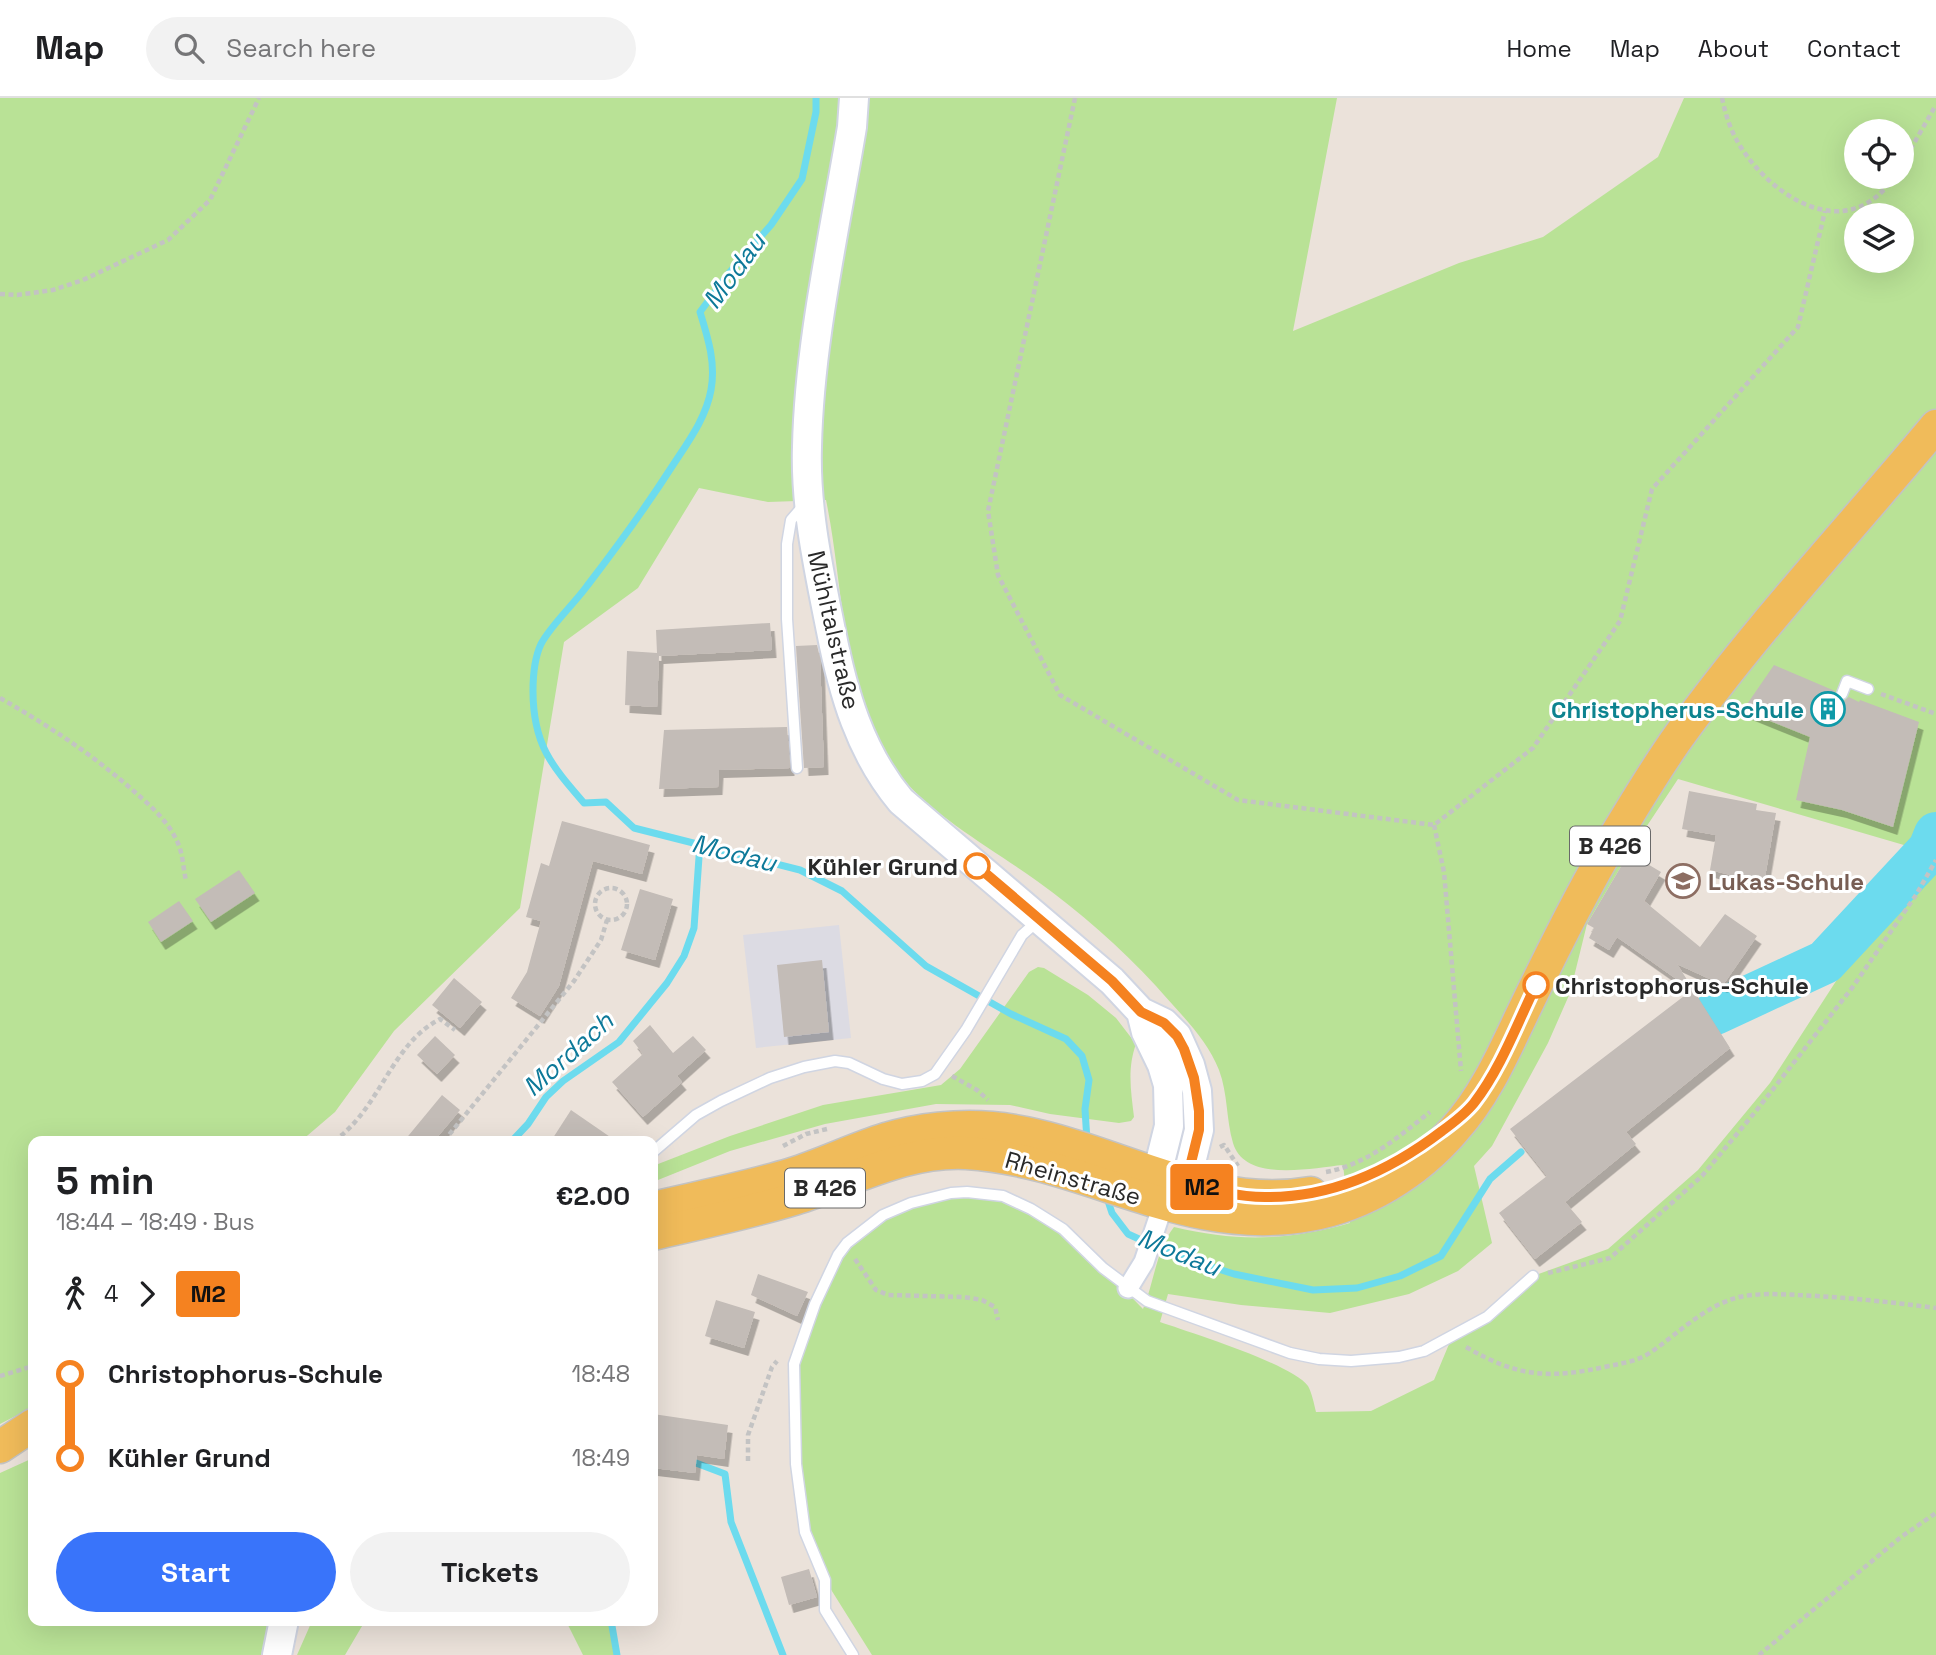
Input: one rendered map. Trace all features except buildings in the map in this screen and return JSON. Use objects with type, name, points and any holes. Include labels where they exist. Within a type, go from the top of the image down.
[{"type":"main road","name":"B 426","points":[[1171,1178],[1227,1194],[1257,1197],[1295,1195],[1328,1189],[1375,1172],[1410,1154],[1447,1127],[1465,1093],[1491,1077],[1568,921],[1677,738],[1757,637],[1936,426]]},
{"type":"main road","name":"B 426","points":[[1159,1215],[1207,1215],[1268,1220],[1340,1207],[1382,1188],[1416,1166],[1440,1146],[1458,1126],[1465,1093]]},
{"type":"main road","name":"Rheinstraße","points":[[658,1207],[762,1183],[888,1138],[965,1128],[991,1128],[1030,1135],[1171,1178]]},
{"type":"main road","name":"Rheinstraße","points":[[658,1233],[793,1200],[890,1163],[940,1153],[998,1156],[1084,1178],[1132,1194],[1159,1215]]},
{"type":"main road","points":[[0,1449],[28,1429]]},
{"type":"main road","points":[[0,1449],[28,1439]]},
{"type":"street","name":"Mühltalstraße","points":[[854,98],[852,127],[815,352],[807,448],[813,540],[840,676],[866,749],[883,779],[901,801],[1031,927],[1112,981],[1141,1012],[1164,1023],[1177,1036],[1194,1078],[1199,1130],[1171,1178]]},
{"type":"street","points":[[1159,1215],[1171,1178]]},
{"type":"street","name":"Rheinstraße","points":[[1128,1288],[1144,1262],[1159,1215]]},
{"type":"street","points":[[277,1655],[283,1626]]},
{"type":"lane","points":[[797,768],[787,619],[787,544],[791,520],[809,499]]},
{"type":"lane","points":[[1842,694],[1847,681],[1868,689]]},
{"type":"lane","points":[[658,1148],[696,1115],[721,1101],[770,1078],[804,1067],[835,1061],[849,1063],[883,1079],[902,1084],[922,1081],[935,1074],[1031,927]]},
{"type":"lane","name":"Rheinstraße","points":[[847,1243],[883,1215],[898,1207],[938,1195],[968,1192],[1003,1196],[1031,1209],[1062,1229],[1128,1288],[1147,1301],[1290,1353],[1319,1359],[1351,1361],[1399,1357],[1424,1351],[1487,1317],[1533,1276]]},
{"type":"lane","points":[[847,1243],[826,1279],[792,1358],[796,1464],[805,1532],[825,1580],[825,1610],[853,1655]]},
{"type":"path","points":[[0,294],[17,295],[53,290],[83,280],[168,240],[210,200],[259,98]]},
{"type":"path","points":[[1075,98],[988,511],[998,575],[1060,695],[1238,800],[1434,825],[1533,748],[1620,621],[1652,489],[1798,327],[1825,211]]},
{"type":"path","points":[[1722,98],[1735,137],[1759,169],[1793,199],[1825,211],[1853,209],[1875,199],[1884,189]]},
{"type":"path","points":[[1914,143],[1936,105]]},
{"type":"path","points":[[1868,689],[1936,714]]},
{"type":"path","points":[[0,698],[48,726],[106,766],[151,806],[175,835],[181,849],[186,881]]},
{"type":"path","points":[[1434,825],[1444,872],[1465,1093]]},
{"type":"path","points":[[1533,1276],[1610,1258],[1702,1176],[1852,988],[1916,895],[1936,860]]},
{"type":"path","points":[[602,890],[620,890],[626,897],[624,915],[616,920],[607,920],[599,915],[595,907],[596,897],[602,890]]},
{"type":"path","points":[[448,1136],[574,981],[601,940],[607,920]]},
{"type":"path","points":[[340,1136],[372,1103],[399,1057],[415,1036],[440,1019],[455,1030]]},
{"type":"path","points":[[938,1070],[961,1080],[994,1105]]},
{"type":"path","points":[[1316,1174],[1342,1169],[1379,1152],[1432,1111]]},
{"type":"path","points":[[847,1243],[876,1290],[888,1295],[982,1300],[995,1307],[998,1320]]},
{"type":"path","points":[[1452,1337],[1473,1351],[1512,1370],[1558,1374],[1636,1360],[1653,1352],[1677,1331],[1704,1313],[1741,1297],[1834,1297],[1936,1308]]},
{"type":"path","points":[[748,1461],[748,1435],[772,1367],[778,1361],[792,1358]]},
{"type":"path","points":[[0,1376],[28,1368]]},
{"type":"path","points":[[1759,1655],[1901,1537],[1936,1513]]},
{"type":"shaded area","points":[[839,925],[851,1038],[756,1048],[743,935]]},
{"type":"green space","points":[[0,98],[1337,98],[1293,331],[1459,263],[1543,237],[1658,157],[1684,98],[1936,98],[1936,1655],[872,1655],[825,1580],[805,1532],[794,1376],[838,1255],[883,1215],[938,1195],[1003,1196],[1031,1209],[1103,1268],[1143,1309],[1159,1256],[1174,1227],[1219,1235],[1262,1237],[1305,1233],[1350,1223],[1343,1165],[1280,1170],[1251,1164],[1240,1156],[1233,1143],[1219,1070],[1207,1047],[1183,1016],[1128,958],[1084,918],[1037,881],[931,807],[896,771],[869,718],[858,689],[845,626],[826,500],[768,502],[699,488],[638,588],[564,642],[520,908],[394,1031],[335,1112],[307,1136],[28,1136],[28,1410],[0,1424]],"holes":[[[1678,779],[1921,850],[1770,1083],[1698,1170],[1608,1249],[1533,1276],[1452,1337],[1434,1380],[1371,1411],[1316,1412],[1308,1386],[1298,1377],[1262,1359],[1160,1322],[1168,1294],[1241,1305],[1330,1313],[1409,1294],[1458,1271],[1492,1243],[1474,1166],[1492,1146],[1548,1043],[1570,993],[1587,924],[1629,853]]]},
{"type":"green space","points":[[1038,967],[1044,968],[1088,995],[1116,1018],[1136,1044],[1131,1071],[1134,1117],[1131,1121],[1119,1123],[1050,1114],[1010,1105],[936,1104],[825,1124],[730,1151],[658,1180],[658,1164],[730,1136],[823,1105],[941,1085],[960,1069],[1029,972]]},
{"type":"green space","points":[[28,1460],[28,1626],[269,1626],[264,1655],[0,1655],[0,1473]]},
{"type":"green space","points":[[309,1626],[362,1626],[345,1655],[297,1655]]},
{"type":"green space","points":[[568,1626],[611,1626],[617,1655],[583,1655]]},
{"type":"waterway","name":"Modau","points":[[816,98],[816,112],[802,179],[771,225],[729,273],[700,312],[713,370],[709,400],[701,420],[631,527],[541,644],[533,679],[536,726],[553,765],[584,803],[606,802],[634,828],[800,870],[842,891],[926,966],[1011,1014],[1066,1039],[1082,1056],[1089,1080],[1085,1109],[1087,1141]]},
{"type":"waterway","name":"Modau","points":[[1715,1013],[1825,962],[1930,849],[1936,834]]},
{"type":"waterway","name":"Mordach","points":[[517,1136],[546,1097],[563,1081],[619,1042],[667,983],[684,956],[694,928],[700,843]]},
{"type":"waterway","name":"Modau","points":[[1106,1195],[1112,1213],[1128,1234],[1172,1254],[1234,1274],[1313,1290],[1357,1288],[1400,1276],[1441,1256],[1490,1179],[1521,1152]]},
{"type":"waterway","points":[[696,1463],[725,1474],[731,1522],[783,1655]]},
{"type":"waterway","points":[[612,1626],[617,1655]]},
{"type":"bus line","name":"M2","points":[[977,866],[1112,981],[1141,1012],[1164,1023],[1177,1036],[1194,1078],[1199,1111],[1199,1130],[1186,1183],[1227,1194],[1265,1198],[1308,1194],[1328,1189],[1375,1172],[1425,1144],[1473,1105],[1491,1077],[1536,985]]},
{"type":"place","name":"Christopherus-Schule","points":[[1828,709]]},
{"type":"place","name":"Kühler Grund","points":[[977,866]]},
{"type":"place","name":"Lukas-Schule","points":[[1683,881]]},
{"type":"place","name":"Christophorus-Schule","points":[[1536,985]]}]
